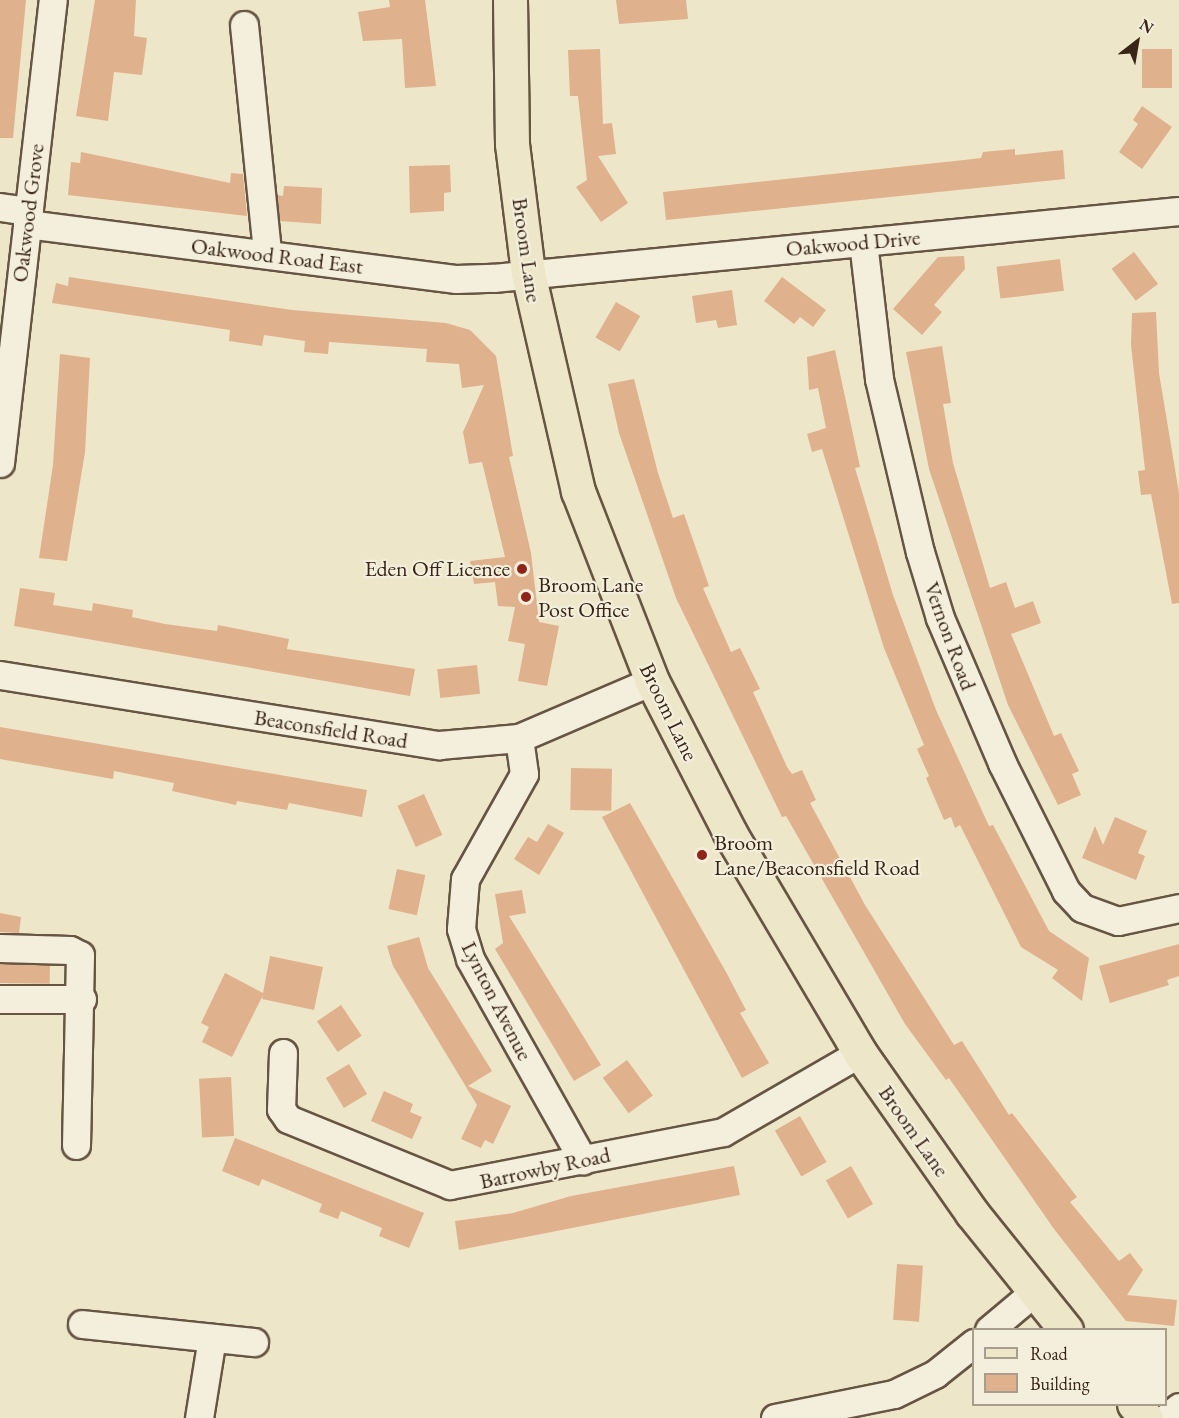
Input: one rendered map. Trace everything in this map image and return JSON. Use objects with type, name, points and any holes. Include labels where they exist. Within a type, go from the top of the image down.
[{"type":"main road","name":"Broom Lane","points":[[510,0],[513,144],[528,273],[578,491],[652,681],[736,842],[860,1053],[922,1146],[1033,1293],[1065,1328]]},
{"type":"main road","points":[[1136,1406],[1146,1418]]},
{"type":"street","name":"Oakwood Grove","points":[[0,463],[52,0]]},
{"type":"street","points":[[244,25],[267,253]]},
{"type":"street","name":"Oakwood Road East","points":[[0,207],[28,217],[456,279],[528,273]]},
{"type":"street","name":"Oakwood Drive","points":[[528,273],[1179,211]]},
{"type":"street","name":"Vernon Road","points":[[863,242],[879,379],[920,552],[960,668],[1002,763],[1066,891],[1082,908],[1118,921],[1179,908]]},
{"type":"street","name":"Beaconsfield Road","points":[[0,675],[411,743],[473,745],[519,738],[652,681]]},
{"type":"street","name":"Lynton Avenue","points":[[519,738],[524,774],[465,879],[460,930],[470,959],[583,1160]]},
{"type":"street","points":[[0,948],[70,950],[80,956],[82,999],[76,1145]]},
{"type":"street","points":[[0,999],[82,999]]},
{"type":"street","name":"Barrowby Road","points":[[283,1053],[281,1109],[288,1119],[438,1182],[464,1184],[736,1128],[860,1053]]},
{"type":"street","points":[[990,1328],[1033,1293]]},
{"type":"street","points":[[82,1324],[254,1342]]},
{"type":"street","points":[[200,1418],[212,1338]]},
{"type":"street","points":[[775,1418],[894,1394],[935,1374],[972,1345]]},
{"type":"street","points":[[1166,1418],[1179,1407]]},
{"type":"building","points":[[0,0],[26,0],[13,138],[0,138]]},
{"type":"building","points":[[95,0],[136,0],[134,36],[147,38],[142,75],[114,72],[108,121],[76,116]]},
{"type":"building","points":[[389,0],[425,0],[436,86],[405,88],[402,39],[363,41],[358,12],[390,7]]},
{"type":"building","points":[[616,0],[686,0],[688,19],[619,24]]},
{"type":"building","points":[[600,49],[603,124],[612,123],[616,154],[598,156],[628,203],[601,222],[576,187],[587,180],[578,96],[570,96],[568,50]]},
{"type":"building","points":[[1142,49],[1172,49],[1172,88],[1142,88]]},
{"type":"building","points":[[1142,106],[1172,127],[1142,169],[1119,152],[1138,124],[1133,120]]},
{"type":"building","points":[[1015,149],[1015,155],[1063,150],[1065,179],[666,220],[663,192],[981,158],[983,152]]},
{"type":"building","points":[[81,152],[230,183],[231,173],[243,174],[247,216],[68,195],[71,162],[80,163]]},
{"type":"building","points":[[450,165],[451,192],[444,193],[444,211],[410,213],[409,166]]},
{"type":"building","points":[[284,186],[322,188],[321,224],[280,221],[277,195],[283,196]]},
{"type":"building","points":[[1134,252],[1158,284],[1136,301],[1112,269]]},
{"type":"building","points":[[964,256],[965,269],[934,305],[942,312],[922,335],[893,309],[938,257]]},
{"type":"building","points":[[1060,259],[1064,291],[1000,299],[996,267]]},
{"type":"building","points":[[69,277],[292,310],[446,323],[470,330],[496,356],[513,456],[509,457],[531,553],[539,622],[559,626],[547,686],[518,681],[525,644],[508,641],[515,607],[498,606],[495,582],[474,584],[470,561],[505,557],[482,462],[469,464],[463,432],[484,385],[462,388],[459,364],[426,362],[427,349],[329,342],[328,354],[304,352],[305,341],[264,335],[262,346],[229,341],[230,330],[52,303],[56,283],[68,286]]},
{"type":"building","points":[[782,277],[826,310],[813,327],[800,317],[794,324],[764,301]]},
{"type":"building","points":[[732,290],[737,325],[718,328],[716,320],[696,323],[692,296]]},
{"type":"building","points":[[616,302],[640,316],[620,352],[596,338]]},
{"type":"building","points":[[1156,312],[1159,373],[1179,493],[1179,603],[1172,604],[1151,494],[1141,495],[1138,471],[1145,470],[1131,345],[1132,313]]},
{"type":"building","points":[[942,346],[951,403],[943,404],[953,463],[990,588],[1006,582],[1015,608],[1033,601],[1041,623],[1011,634],[1054,736],[1061,733],[1079,771],[1072,774],[1081,795],[1058,805],[1008,705],[929,469],[906,352]]},
{"type":"building","points":[[835,350],[860,467],[855,468],[893,595],[936,710],[989,826],[993,825],[1049,931],[1089,958],[1082,1001],[1052,978],[1058,970],[1021,947],[960,825],[955,828],[951,817],[944,820],[926,778],[929,776],[917,749],[924,745],[884,648],[822,449],[812,452],[807,434],[826,428],[818,388],[809,390],[807,357]]},
{"type":"building","points":[[60,354],[90,358],[85,452],[67,561],[39,558],[53,465]]},
{"type":"building","points":[[634,379],[658,473],[673,518],[684,514],[709,586],[703,588],[731,652],[740,648],[760,689],[753,692],[787,767],[792,774],[802,770],[816,800],[810,803],[865,905],[954,1045],[962,1041],[1009,1115],[1012,1113],[1077,1197],[1070,1202],[1119,1261],[1130,1253],[1143,1270],[1127,1295],[1177,1300],[1174,1326],[1126,1321],[1054,1229],[949,1078],[946,1080],[905,1024],[786,816],[782,817],[676,598],[619,433],[608,384]]},
{"type":"building","points":[[20,588],[55,593],[53,605],[92,611],[93,603],[133,610],[132,617],[165,624],[217,631],[218,625],[289,639],[287,649],[415,669],[410,696],[14,626]]},
{"type":"building","points":[[477,665],[480,694],[440,698],[437,669]]},
{"type":"building","points":[[0,727],[367,790],[362,817],[289,803],[287,810],[237,801],[236,805],[172,791],[174,783],[114,771],[113,779],[0,759]]},
{"type":"building","points":[[571,768],[612,769],[611,811],[570,810]]},
{"type":"building","points":[[424,794],[442,835],[416,847],[398,806]]},
{"type":"building","points":[[630,803],[726,972],[746,1010],[740,1013],[769,1063],[742,1078],[602,817]]},
{"type":"building","points":[[1115,817],[1147,831],[1138,853],[1145,856],[1136,880],[1082,858],[1095,826],[1103,845]]},
{"type":"building","points":[[548,824],[564,833],[539,875],[514,859],[528,837],[537,842]]},
{"type":"building","points":[[397,869],[425,875],[417,915],[388,909]]},
{"type":"building","points":[[522,890],[526,913],[509,916],[601,1065],[574,1081],[495,949],[503,943],[495,894]]},
{"type":"building","points":[[0,913],[21,917],[19,933],[0,932]]},
{"type":"building","points":[[419,937],[428,968],[492,1071],[468,1086],[511,1106],[493,1144],[485,1140],[481,1148],[461,1139],[477,1105],[393,966],[387,946]]},
{"type":"building","points":[[1179,944],[1179,976],[1167,980],[1169,985],[1110,1003],[1099,966]]},
{"type":"building","points":[[270,956],[323,967],[314,1010],[262,999],[263,995],[232,1057],[202,1042],[209,1027],[201,1023],[225,973],[263,993]]},
{"type":"building","points":[[0,964],[50,965],[50,984],[0,983]]},
{"type":"building","points":[[341,1005],[362,1036],[338,1052],[317,1021]]},
{"type":"building","points":[[627,1060],[653,1096],[629,1113],[603,1078]]},
{"type":"building","points":[[349,1064],[367,1094],[344,1108],[326,1078]]},
{"type":"building","points":[[231,1077],[234,1136],[202,1138],[199,1079]]},
{"type":"building","points":[[384,1091],[413,1104],[410,1112],[422,1117],[412,1139],[371,1121]]},
{"type":"building","points":[[800,1116],[826,1162],[801,1176],[775,1130]]},
{"type":"building","points":[[235,1138],[424,1213],[409,1248],[379,1236],[382,1228],[341,1211],[338,1219],[319,1212],[322,1204],[262,1179],[259,1186],[222,1171]]},
{"type":"building","points":[[734,1166],[740,1195],[459,1250],[455,1221],[513,1213],[571,1196]]},
{"type":"building","points":[[851,1166],[873,1204],[848,1219],[826,1180]]},
{"type":"building","points":[[897,1264],[923,1266],[919,1322],[893,1320]]},
{"type":"place","name":"Eden Off Licence","points":[[522,569]]},
{"type":"place","name":"Broom Lane Post Office","points":[[526,597]]},
{"type":"place","name":"Broom Lane/Beaconsfield Road","points":[[702,855]]}]
